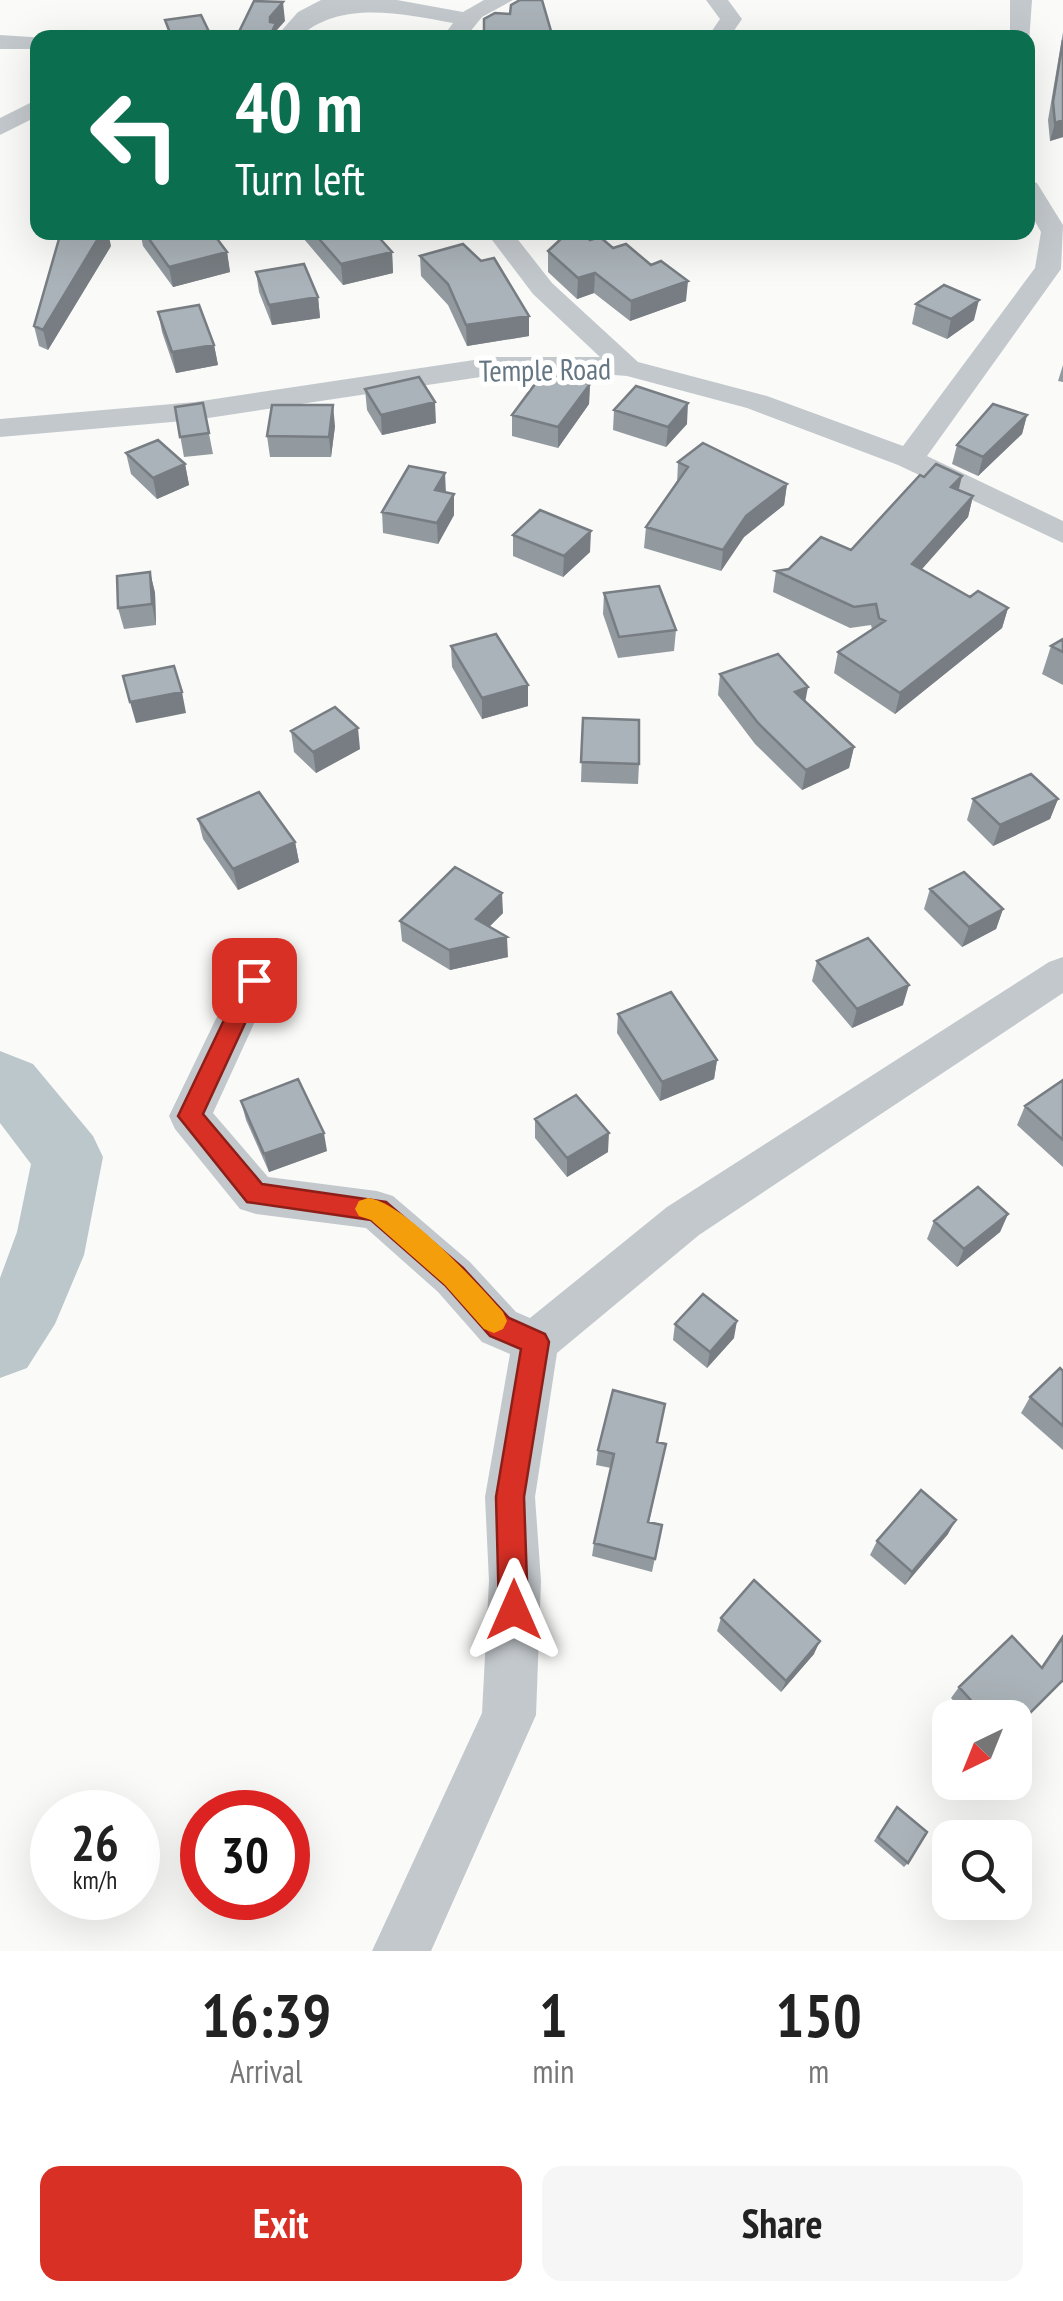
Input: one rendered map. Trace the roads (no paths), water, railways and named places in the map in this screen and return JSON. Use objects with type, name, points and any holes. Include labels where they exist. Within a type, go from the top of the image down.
[{"type":"street","points":[[291,30],[316,8],[349,0]]},
{"type":"street","points":[[362,0],[459,28],[502,0]]},
{"type":"street","points":[[716,0],[731,19],[723,30]]},
{"type":"street","points":[[1021,0],[1021,30]]},
{"type":"street","points":[[0,42],[30,42]]},
{"type":"street","points":[[0,128],[30,111]]},
{"type":"street","points":[[908,460],[1048,269],[1054,232],[1035,200]]},
{"type":"street","points":[[504,240],[519,265],[555,304],[628,368]]},
{"type":"street","name":"Temple Road","points":[[0,428],[195,412],[494,366],[564,364],[628,368],[757,402],[908,460],[1063,533]]},
{"type":"street","points":[[401,1951],[509,1715],[515,1581],[510,1497],[536,1342],[682,1220],[1063,973]]},
{"type":"street","points":[[254,980],[190,1116],[256,1194],[377,1210],[454,1276],[499,1327],[536,1342]]},
{"type":"waterway","points":[[0,1079],[9,1084],[68,1157],[47,1255],[28,1300],[0,1343]]}]
